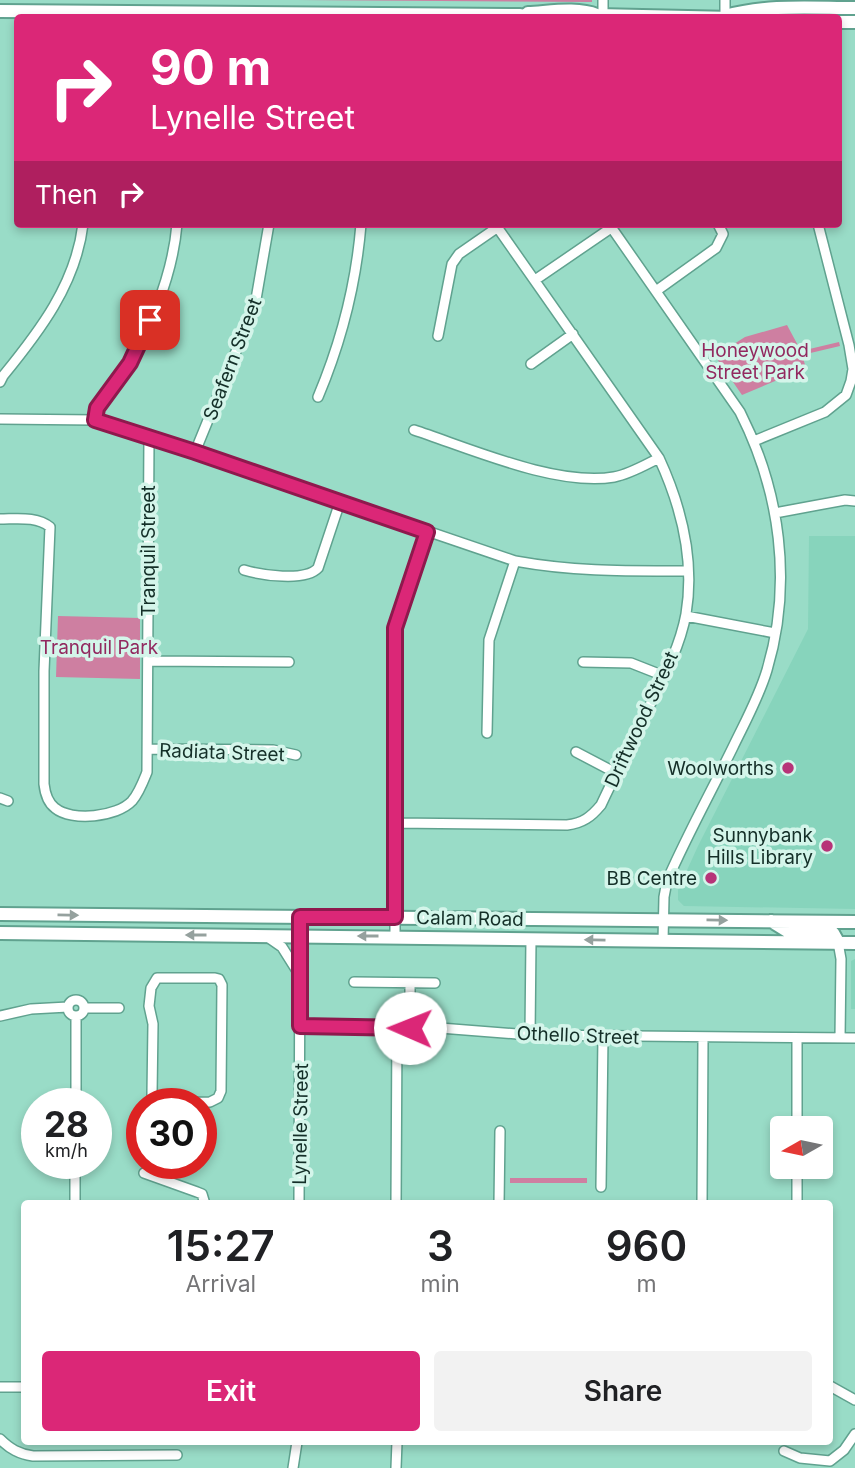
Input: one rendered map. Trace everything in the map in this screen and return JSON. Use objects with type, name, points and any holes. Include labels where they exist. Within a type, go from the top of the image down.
[{"type":"main road","points":[[736,14],[745,10],[826,4],[855,8]]},
{"type":"main road","points":[[101,14],[182,7],[292,14]]},
{"type":"main road","points":[[0,11],[67,14]]},
{"type":"main road","points":[[533,14],[576,11],[594,14]]},
{"type":"main road","name":"Calam Road","points":[[0,914],[855,922]]},
{"type":"main road","points":[[770,921],[787,931],[833,933],[838,942]]},
{"type":"main road","name":"Calam Road","points":[[0,933],[855,943]]},
{"type":"street","points":[[0,383],[40,331],[61,293],[74,262],[82,228]]},
{"type":"street","points":[[95,420],[97,408],[130,363],[161,299],[176,243],[177,228]]},
{"type":"street","name":"Seafern Street","points":[[195,452],[255,305],[268,228]]},
{"type":"street","points":[[318,397],[345,321],[357,271],[361,228]]},
{"type":"street","points":[[438,336],[452,264],[459,254],[492,228]]},
{"type":"street","name":"Driftwood Street","points":[[394,823],[579,823],[592,817],[601,805],[664,676],[685,616],[688,571],[686,541],[673,488],[659,458],[498,228]]},
{"type":"street","points":[[535,280],[607,228]]},
{"type":"street","points":[[611,228],[729,394],[754,441],[775,513],[781,580],[775,633],[767,670],[753,706],[667,881],[663,941]]},
{"type":"street","points":[[656,290],[716,248],[723,234],[720,228]]},
{"type":"street","points":[[754,441],[851,398],[853,369],[819,228]]},
{"type":"street","points":[[531,364],[573,334]]},
{"type":"street","points":[[0,419],[95,420],[515,561],[596,572],[688,571]]},
{"type":"street","points":[[414,430],[536,470],[565,476],[614,477],[659,458]]},
{"type":"street","name":"Tranquil Street","points":[[0,519],[44,521],[50,527],[44,671],[44,784],[48,801],[55,808],[72,815],[97,816],[121,809],[132,801],[147,772],[149,436]]},
{"type":"street","points":[[775,513],[845,500],[855,501]]},
{"type":"street","points":[[244,570],[258,574],[313,574],[318,568],[340,502]]},
{"type":"street","points":[[395,936],[395,628],[427,532]]},
{"type":"street","points":[[487,733],[489,640],[515,561]]},
{"type":"street","points":[[685,616],[775,633]]},
{"type":"street","points":[[148,661],[289,662]]},
{"type":"street","points":[[583,662],[631,663],[664,676]]},
{"type":"street","name":"Radiata Street","points":[[148,749],[273,750],[296,755]]},
{"type":"street","points":[[576,752],[616,773]]},
{"type":"street","name":"Lynelle Street","points":[[299,1200],[300,917]]},
{"type":"street","points":[[264,935],[282,947],[300,976]]},
{"type":"street","points":[[530,1035],[531,939]]},
{"type":"street","points":[[838,942],[841,959],[840,1038]]},
{"type":"street","points":[[157,978],[219,979],[222,985],[221,1091],[218,1098],[210,1102],[161,1103],[154,1100],[153,1024],[149,1006],[151,988],[157,978]]},
{"type":"street","points":[[354,982],[435,983]]},
{"type":"street","points":[[410,983],[410,1028]]},
{"type":"street","points":[[76,1016],[70,1013],[70,1002],[78,1000],[84,1008]]},
{"type":"street","points":[[0,1016],[31,1009],[68,1007]]},
{"type":"street","points":[[84,1008],[119,1007]]},
{"type":"street","points":[[76,1016],[81,1014],[84,1008]]},
{"type":"street","points":[[76,1016],[76,1088]]},
{"type":"street","name":"Othello Street","points":[[300,1026],[397,1027],[603,1037],[855,1038]]},
{"type":"street","points":[[397,1027],[397,1200]]},
{"type":"street","points":[[601,1187],[603,1037]]},
{"type":"street","points":[[702,1200],[703,1038]]},
{"type":"street","points":[[797,1038],[797,1116]]},
{"type":"street","points":[[499,1200],[500,1131]]},
{"type":"street","points":[[75,1179],[75,1200]]},
{"type":"street","points":[[161,1179],[202,1194],[204,1200]]},
{"type":"street","points":[[797,1180],[797,1200]]},
{"type":"street","points":[[0,1387],[21,1387]]},
{"type":"street","points":[[833,1388],[855,1400]]},
{"type":"street","points":[[785,1451],[800,1458],[830,1461],[845,1450],[855,1434]]},
{"type":"street","points":[[0,1439],[15,1451],[33,1456],[177,1455]]},
{"type":"street","points":[[293,1468],[297,1445]]},
{"type":"street","points":[[396,1468],[397,1445]]},
{"type":"shaded area","points":[[809,536],[855,536],[855,909],[684,906],[678,900],[678,890],[808,629]]},
{"type":"shaded area","points":[[855,959],[855,1009],[851,1009],[851,961]]},
{"type":"green space","points":[[298,0],[592,0],[592,2]]},
{"type":"green space","name":"Honeywood Street Park","points":[[787,325],[801,351],[839,342],[840,346],[802,355],[806,368],[742,395],[715,356],[745,337]]},
{"type":"green space","name":"Tranquil Park","points":[[58,616],[140,618],[140,679],[56,677]]},
{"type":"green space","points":[[510,1178],[587,1178],[587,1183],[510,1183]]},
{"type":"place","name":"Woolworths","points":[[788,768]]},
{"type":"place","name":"Sunnybank Hills Library","points":[[827,846]]},
{"type":"place","name":"BB Centre","points":[[711,878]]},
{"type":"route","points":[[150,320],[130,363],[97,408],[95,420],[149,436],[427,532],[395,628],[395,917],[300,917],[300,1026],[410,1028]]}]
